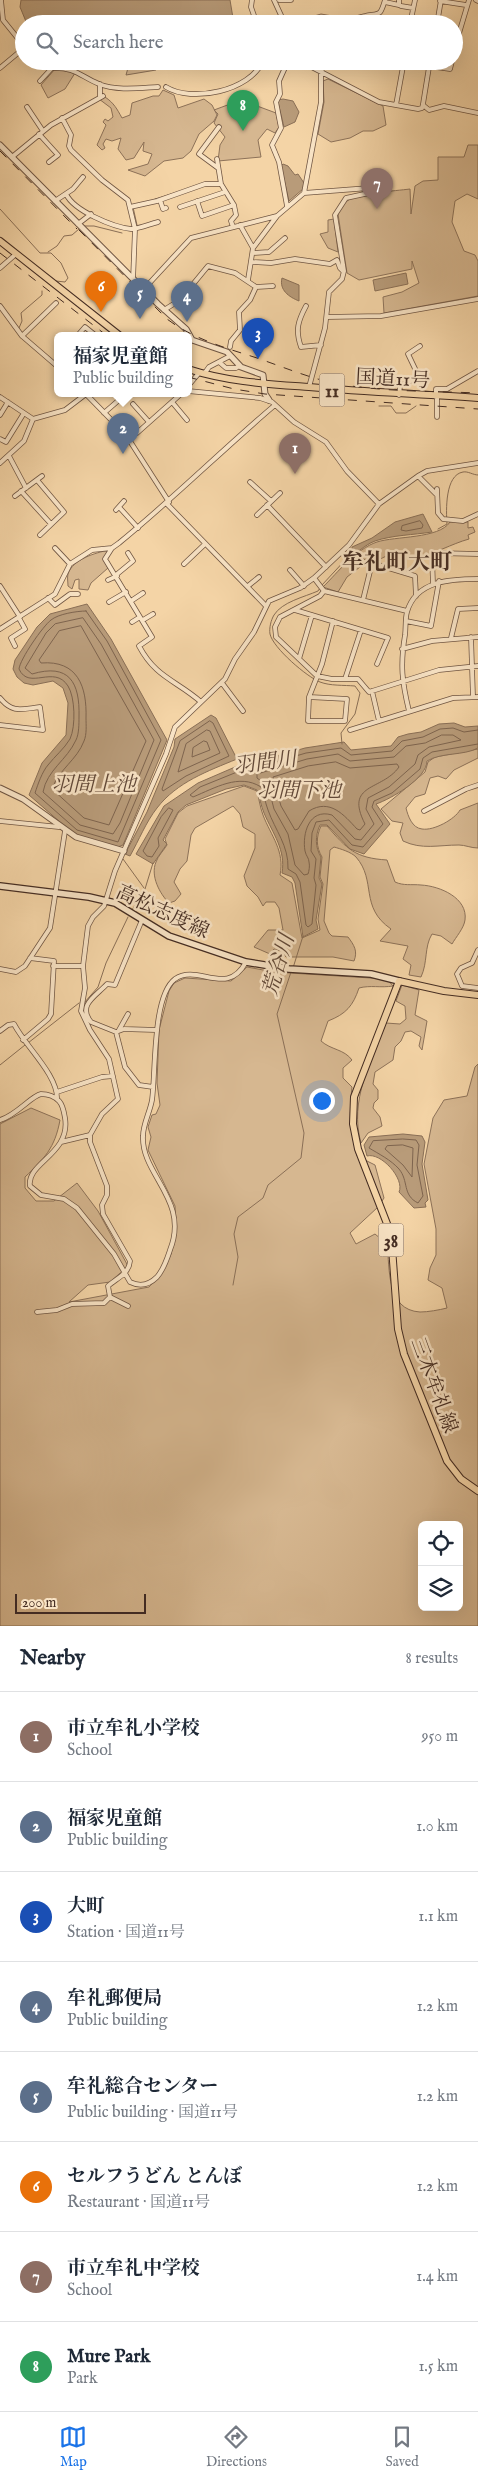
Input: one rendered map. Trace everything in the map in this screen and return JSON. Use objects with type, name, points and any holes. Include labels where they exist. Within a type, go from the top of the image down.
[{"type":"main road","points":[[0,241],[115,332]]},
{"type":"main road","name":"国道11号","points":[[192,370],[265,385],[399,395],[478,398]]},
{"type":"main road","name":"高松志度線","points":[[0,886],[56,892],[106,901],[127,910],[170,936],[246,962],[289,969],[371,974],[399,981]]},
{"type":"main road","points":[[399,981],[444,991],[478,995]]},
{"type":"main road","name":"三木牟礼線","points":[[399,981],[357,1088],[352,1108],[354,1136],[391,1234],[398,1329],[404,1354],[447,1462],[461,1479],[478,1491]]},
{"type":"street","points":[[1,0],[3,20],[15,35]]},
{"type":"street","points":[[252,0],[251,7],[254,15]]},
{"type":"street","points":[[274,0],[281,15]]},
{"type":"street","points":[[279,0],[291,0]]},
{"type":"street","points":[[376,15],[381,13],[385,1],[399,5],[399,0]]},
{"type":"street","points":[[412,15],[415,0]]},
{"type":"street","points":[[462,15],[469,0]]},
{"type":"street","points":[[438,15],[440,1],[466,5]]},
{"type":"street","points":[[401,6],[413,8]]},
{"type":"street","points":[[0,68],[15,55]]},
{"type":"street","points":[[40,82],[50,70]]},
{"type":"street","points":[[73,70],[100,84],[128,88],[158,87]]},
{"type":"street","points":[[166,88],[182,94],[212,94],[253,75],[257,70]]},
{"type":"street","points":[[284,70],[279,81],[280,94],[276,102],[281,128],[272,145],[279,162],[287,206]]},
{"type":"street","points":[[317,70],[379,102],[396,106],[418,108],[423,106]]},
{"type":"street","points":[[396,106],[402,70]]},
{"type":"street","points":[[423,106],[429,70]]},
{"type":"street","points":[[304,193],[322,102],[321,72]]},
{"type":"street","points":[[12,157],[62,118],[101,96],[100,84]]},
{"type":"street","points":[[423,106],[429,110],[444,106],[478,113]]},
{"type":"street","points":[[27,107],[41,133],[58,155],[49,162]]},
{"type":"street","points":[[62,118],[71,135],[69,146],[71,150],[102,180],[128,200],[135,228],[133,280]]},
{"type":"street","points":[[218,168],[199,154],[219,127]]},
{"type":"street","points":[[0,145],[133,280],[188,332]]},
{"type":"street","points":[[218,159],[221,184],[234,205],[236,215],[231,221],[233,227]]},
{"type":"street","points":[[55,201],[66,194],[83,177]]},
{"type":"street","points":[[130,207],[160,200],[205,184],[221,184]]},
{"type":"street","points":[[248,280],[253,250],[277,216],[304,193],[369,188],[369,193],[346,198],[335,215],[344,271],[342,279],[330,292],[321,345],[309,387]]},
{"type":"street","points":[[180,207],[225,192]]},
{"type":"street","points":[[66,194],[73,204],[116,227],[135,228],[158,222]]},
{"type":"street","points":[[160,200],[163,209],[166,208]]},
{"type":"street","points":[[197,201],[202,216],[234,205]]},
{"type":"street","points":[[78,224],[90,214]]},
{"type":"street","points":[[144,289],[192,238],[277,216]]},
{"type":"street","points":[[240,225],[253,250]]},
{"type":"street","points":[[253,250],[269,252],[285,238]]},
{"type":"street","points":[[0,268],[16,254]]},
{"type":"street","points":[[252,262],[271,263],[295,259],[330,264],[337,260],[340,268],[344,271]]},
{"type":"street","points":[[164,310],[180,300],[208,266],[235,273],[256,287],[273,286]]},
{"type":"street","points":[[230,347],[231,341],[240,330],[239,312],[250,300],[256,287]]},
{"type":"street","points":[[327,317],[381,316],[478,299]]},
{"type":"street","points":[[22,336],[56,303]]},
{"type":"street","points":[[0,306],[22,336],[54,362]]},
{"type":"street","points":[[306,306],[297,327],[301,347],[321,345]]},
{"type":"street","points":[[81,332],[85,327],[91,332]]},
{"type":"street","points":[[192,340],[227,352],[239,366],[263,375],[265,394],[269,400],[294,422],[326,442],[347,471],[379,504]]},
{"type":"street","points":[[399,395],[400,386],[419,377],[408,354],[420,346]]},
{"type":"street","points":[[192,382],[209,367],[230,356]]},
{"type":"street","points":[[219,362],[226,368],[236,368],[239,366]]},
{"type":"street","points":[[436,417],[436,389],[447,389],[478,371]]},
{"type":"street","points":[[192,390],[269,400]]},
{"type":"street","points":[[0,397],[33,419],[65,410],[80,397]]},
{"type":"street","points":[[89,397],[126,435],[168,503],[266,606]]},
{"type":"street","points":[[126,435],[137,433],[178,397]]},
{"type":"street","points":[[104,413],[122,398]]},
{"type":"street","points":[[0,415],[8,402]]},
{"type":"street","points":[[172,402],[187,420]]},
{"type":"street","points":[[133,404],[149,422]]},
{"type":"street","points":[[201,702],[164,677],[144,655],[139,646],[152,637],[105,559],[112,548],[168,503],[231,442],[276,405]]},
{"type":"street","points":[[0,439],[6,442],[24,413]]},
{"type":"street","points":[[0,463],[24,441],[33,419]]},
{"type":"street","points":[[9,456],[26,488]]},
{"type":"street","points":[[110,1297],[108,1286],[124,1274],[130,1261],[103,1214],[102,1205],[107,1196],[107,1186],[90,1142],[90,1135],[102,1114],[118,1099],[109,1059],[83,1016],[84,966],[88,926],[106,901],[112,879],[166,754],[174,727],[222,683],[235,659],[254,632],[266,606],[274,598],[304,586],[314,578],[349,545],[379,504],[427,471],[478,463]]},
{"type":"street","points":[[15,496],[42,476]]},
{"type":"street","points":[[418,476],[436,495]]},
{"type":"street","points":[[37,480],[64,512],[40,535]]},
{"type":"street","points":[[250,482],[271,501]]},
{"type":"street","points":[[437,489],[438,513],[447,520],[463,520],[478,514]]},
{"type":"street","points":[[22,491],[51,524]]},
{"type":"street","points":[[257,514],[280,493]]},
{"type":"street","points":[[124,501],[117,508],[138,528]]},
{"type":"street","points":[[267,505],[326,567]]},
{"type":"street","points":[[184,564],[205,544]]},
{"type":"street","points":[[55,548],[70,564]]},
{"type":"street","points":[[0,629],[55,594],[70,564],[92,550],[112,548]]},
{"type":"street","points":[[108,580],[133,561],[128,553]]},
{"type":"street","points":[[432,584],[432,557],[436,553],[478,554]]},
{"type":"street","points":[[363,600],[372,563],[415,576],[416,596]]},
{"type":"street","points":[[290,570],[304,586]]},
{"type":"street","points":[[294,574],[299,570]]},
{"type":"street","points":[[248,586],[259,577]]},
{"type":"street","points":[[314,578],[322,588],[408,611]]},
{"type":"street","points":[[409,711],[402,681],[402,650],[408,611],[416,596],[432,584],[452,579],[478,580]]},
{"type":"street","points":[[406,621],[431,626],[439,581]]},
{"type":"street","points":[[0,586],[25,629],[11,638],[15,646]]},
{"type":"street","points":[[322,588],[320,596],[280,617],[276,621],[275,631],[276,637],[316,678],[358,679],[369,692],[450,667],[478,666]]},
{"type":"street","points":[[109,602],[126,592]]},
{"type":"street","points":[[131,601],[143,593]]},
{"type":"street","points":[[48,598],[55,605],[70,594],[78,594]]},
{"type":"street","points":[[450,638],[458,609],[478,608]]},
{"type":"street","points":[[295,610],[388,638],[377,664]]},
{"type":"street","points":[[132,622],[153,614]]},
{"type":"street","points":[[299,659],[312,615]]},
{"type":"street","points":[[309,697],[347,699],[345,721],[308,721],[309,697],[333,622]]},
{"type":"street","points":[[345,679],[361,630]]},
{"type":"street","points":[[350,730],[452,698],[476,697],[471,637]]},
{"type":"street","points":[[402,650],[432,640],[478,637]]},
{"type":"street","points":[[222,683],[243,712]]},
{"type":"street","points":[[372,691],[379,721]]},
{"type":"street","points":[[0,698],[14,710],[40,707],[43,730],[0,725]]},
{"type":"street","points":[[424,811],[466,789],[478,785]]},
{"type":"street","points":[[0,788],[40,811],[59,827],[84,841],[124,851]]},
{"type":"street","points":[[0,821],[59,827]]},
{"type":"street","points":[[0,969],[16,972],[25,966],[50,928],[65,831]]},
{"type":"street","points":[[83,1006],[107,984],[115,985],[142,920]]},
{"type":"street","points":[[478,950],[472,963],[461,968],[457,974],[462,986],[478,988]]},
{"type":"street","points":[[25,1043],[51,1016],[54,961],[30,958]]},
{"type":"street","points":[[0,1120],[13,1115],[34,1096],[40,1094],[51,1095],[57,1099],[63,1108],[66,1128],[61,1142],[34,1172],[30,1186],[41,1195],[70,1202],[114,1254],[130,1282],[138,1285],[154,1280],[165,1265],[174,1240],[172,1206],[144,1148],[142,1136],[153,1088],[156,1030],[172,981],[181,975],[225,979],[234,977],[241,971],[246,962]]},
{"type":"street","points":[[53,966],[84,966]]},
{"type":"street","points":[[83,1006],[92,1022],[118,1031],[156,1030]]},
{"type":"street","points":[[128,1014],[118,1031],[125,1067],[139,1084],[153,1088]]},
{"type":"street","points":[[0,1031],[8,1025],[14,1024],[25,1043],[51,1077],[57,1092],[57,1099]]},
{"type":"street","points":[[57,1092],[102,1077],[113,1076]]},
{"type":"street","points":[[61,1142],[90,1135]]},
{"type":"street","points":[[110,1297],[128,1306]]},
{"type":"street","points":[[37,1312],[57,1310],[72,1304],[104,1303],[110,1297]]},
{"type":"shaded area","points":[[54,70],[68,70],[75,73],[65,89],[48,98],[41,85]]},
{"type":"shaded area","points":[[127,70],[156,70],[126,75]]},
{"type":"shaded area","points":[[328,79],[383,106],[386,125],[373,131],[363,131],[350,138],[331,142],[318,134],[324,102],[323,81]]},
{"type":"shaded area","points":[[163,90],[174,95],[178,108],[204,99],[212,105],[217,115],[214,121],[199,134],[191,151],[183,158],[164,161],[145,176],[128,170],[148,164],[152,154],[143,151],[144,142],[134,158],[126,160],[118,149],[121,138],[112,141],[106,139],[103,144],[105,148],[102,150],[97,145],[106,125],[103,122],[105,119],[108,121],[113,117],[111,108],[99,99],[105,97],[108,99],[122,118],[130,115],[132,103],[153,96],[159,96]]},
{"type":"shaded area","points":[[241,100],[276,113],[279,127],[275,133],[267,129],[258,140],[261,157],[218,161],[220,145],[225,137],[214,123],[218,114],[214,110]]},
{"type":"shaded area","points":[[468,145],[478,145],[478,199],[467,194],[455,201],[452,222],[464,251],[475,255],[478,261],[478,296],[384,313],[383,297],[402,292],[419,283],[412,261],[412,269],[359,280],[347,273],[338,214],[340,208],[347,201],[359,196],[410,189],[411,214],[415,186],[423,181],[438,180],[438,157],[464,157]]},
{"type":"shaded area","points":[[334,219],[338,252],[328,248],[320,234],[328,232],[328,220]]},
{"type":"shaded area","points":[[450,522],[468,522],[468,528],[473,527],[475,532],[468,535],[469,539],[417,557],[393,554],[374,561],[363,559],[360,567],[347,577],[338,592],[323,587],[348,562],[369,545],[385,540],[427,534],[444,527]]},
{"type":"shaded area","points":[[109,550],[103,559],[108,568],[91,583],[88,590],[79,589],[79,579],[75,580],[72,589],[68,586],[68,574],[75,564],[91,555]]},
{"type":"shaded area","points":[[478,749],[478,758],[454,770],[446,779],[438,776],[430,778],[425,794],[415,797],[406,808],[413,824],[419,828],[427,829],[444,824],[460,810],[478,803],[478,848],[459,845],[424,846],[403,841],[400,833],[403,823],[392,821],[381,809],[425,772],[428,762],[435,757]]},
{"type":"shaded area","points":[[244,786],[257,791],[263,815],[281,858],[280,875],[292,883],[302,938],[320,930],[318,919],[323,884],[320,877],[322,857],[318,846],[318,834],[321,826],[327,826],[352,851],[367,857],[387,860],[395,882],[436,888],[457,900],[465,912],[465,920],[462,929],[452,944],[441,936],[432,934],[421,977],[409,975],[411,965],[403,959],[408,946],[380,941],[391,929],[381,921],[375,912],[362,866],[354,855],[334,847],[330,850],[324,921],[332,936],[348,937],[355,948],[354,961],[333,957],[286,957],[281,951],[274,949],[270,954],[254,947],[268,930],[283,930],[279,908],[275,902],[266,902],[263,906],[258,897],[247,886],[244,876],[255,848],[255,834],[243,827],[240,814],[233,806],[195,828],[191,835],[187,861],[180,869],[174,882],[181,894],[175,901],[169,903],[162,895],[157,884],[154,867],[167,845],[165,839],[178,813],[187,806]]},
{"type":"shaded area","points":[[247,967],[274,972],[387,979],[393,986],[359,988],[348,1009],[328,1021],[321,1041],[349,1056],[352,1060],[343,1068],[343,1078],[352,1087],[351,1122],[353,1139],[357,1156],[375,1165],[384,1198],[378,1207],[350,1233],[356,1244],[375,1234],[387,1244],[390,1276],[395,1296],[409,1310],[423,1312],[447,1308],[442,1288],[428,1280],[430,1268],[436,1255],[436,1229],[424,1164],[433,1118],[444,1100],[467,1096],[475,1067],[478,1064],[478,1626],[0,1626],[0,1124],[31,1108],[60,1120],[52,1146],[25,1177],[25,1188],[36,1201],[54,1201],[77,1183],[98,1211],[128,1266],[110,1282],[88,1285],[69,1302],[149,1287],[162,1273],[171,1254],[176,1234],[175,1206],[148,1150],[151,1137],[148,1127],[152,1115],[156,1114],[160,1105],[157,1083],[159,1030],[169,991],[174,983],[185,978],[231,981]]},
{"type":"shaded area","points":[[402,985],[419,990],[415,1015],[427,1021],[422,1050],[419,1046],[421,1037],[411,1031],[405,1032],[401,1041],[395,1047],[393,1060],[375,1072],[373,1084],[378,1090],[378,1099],[374,1103],[373,1108],[380,1117],[382,1126],[368,1133],[361,1143],[358,1112],[363,1082],[386,1023],[400,1024],[406,1019],[405,1006],[396,1001]]},
{"type":"water","points":[[21,0],[230,0],[232,15],[23,15],[20,7]]},
{"type":"water","points":[[278,100],[293,101],[299,112],[295,122],[284,127],[278,102]]},
{"type":"water","points":[[283,164],[288,166],[295,175],[298,174],[304,183],[303,189],[289,201],[281,166]]},
{"type":"water","points":[[406,273],[408,284],[375,291],[373,280]]},
{"type":"water","points":[[282,278],[299,285],[299,301],[283,289]]},
{"type":"water","points":[[423,514],[432,532],[396,536],[375,541],[345,559],[352,550],[352,547],[372,538],[395,522]]},
{"type":"water","name":"羽間上池","points":[[87,604],[111,639],[167,740],[123,845],[118,847],[75,835],[29,795],[42,763],[66,735],[68,703],[63,688],[53,681],[33,685],[24,683],[17,677],[13,669],[15,660],[37,627],[50,614]]},
{"type":"water","points":[[211,715],[216,718],[237,759],[194,778],[174,791],[153,813],[130,856],[125,854],[147,812],[174,747],[175,739]]},
{"type":"water","name":"羽間下池","points":[[454,723],[465,727],[478,726],[478,748],[466,752],[439,756],[427,761],[425,768],[415,781],[399,793],[376,804],[390,824],[364,854],[350,849],[327,825],[320,825],[316,841],[321,857],[319,878],[322,884],[316,920],[318,929],[303,937],[295,883],[292,877],[282,873],[283,865],[280,849],[264,813],[257,790],[244,785],[226,789],[186,805],[178,812],[163,840],[167,844],[153,864],[136,854],[164,806],[198,783],[242,764],[247,765],[305,748],[344,742],[351,750],[391,746],[398,737],[421,732],[439,724]]},
{"type":"water","points":[[403,1134],[422,1136],[425,1142],[422,1164],[428,1200],[425,1203],[426,1207],[414,1208],[399,1192],[398,1180],[391,1168],[379,1158],[367,1156],[364,1145],[369,1137]]},
{"type":"waterway","points":[[155,199],[181,191]]},
{"type":"waterway","points":[[133,207],[137,225]]},
{"type":"waterway","points":[[0,209],[40,253],[51,253],[61,263],[68,278],[65,282],[56,281]]},
{"type":"waterway","points":[[84,226],[94,226],[122,233]]},
{"type":"waterway","points":[[48,252],[57,246],[64,236],[72,235],[79,229]]},
{"type":"waterway","points":[[19,328],[22,321],[21,313],[42,295],[42,291]]},
{"type":"waterway","points":[[379,406],[391,406],[396,413],[406,413],[416,406]]},
{"type":"waterway","points":[[438,529],[447,524],[448,494],[453,479],[463,472],[478,475]]},
{"type":"waterway","points":[[322,585],[348,557]]},
{"type":"waterway","points":[[320,588],[318,591],[294,600],[278,610],[271,622],[270,634],[277,647],[314,679],[328,684],[355,686],[360,693],[355,714],[341,733],[342,744]]},
{"type":"waterway","points":[[123,859],[144,888]]},
{"type":"waterway","name":"羽間川","points":[[132,910],[145,889],[153,863]]},
{"type":"waterway","name":"羽間川","points":[[84,1003],[98,987],[106,963],[128,917]]},
{"type":"waterway","name":"荒谷川","points":[[293,968],[303,936]]},
{"type":"waterway","name":"荒谷川","points":[[233,1285],[238,1257],[234,1234],[238,1217],[263,1198],[268,1185],[301,1158],[304,1133],[277,1014],[291,972]]},
{"type":"waterway","name":"羽間川","points":[[28,1043],[79,1003]]},
{"type":"waterway","name":"羽間川","points":[[0,1065],[25,1045]]},
{"type":"railway","points":[[0,151],[77,229]]},
{"type":"railway","points":[[79,230],[167,319],[188,332]]},
{"type":"railway","points":[[0,253],[102,332]]},
{"type":"railway","points":[[192,334],[304,375],[333,383],[387,390],[478,393]]},
{"type":"railway","points":[[192,378],[234,389],[265,394],[478,409]]},
{"type":"place","name":"Mure Park","points":[[243,131]]},
{"type":"place","name":"市立牟礼中学校","points":[[377,209]]},
{"type":"place","name":"セルフうどん とんぼ","points":[[101,312]]},
{"type":"place","name":"牟礼総合センター","points":[[140,319]]},
{"type":"place","name":"牟礼郵便局","points":[[187,322]]},
{"type":"place","name":"大町","points":[[258,359]]},
{"type":"place","name":"福家児童館","points":[[123,454]]},
{"type":"place","name":"市立牟礼小学校","points":[[295,474]]},
{"type":"district","name":"牟礼町大町","points":[[397,561]]}]
